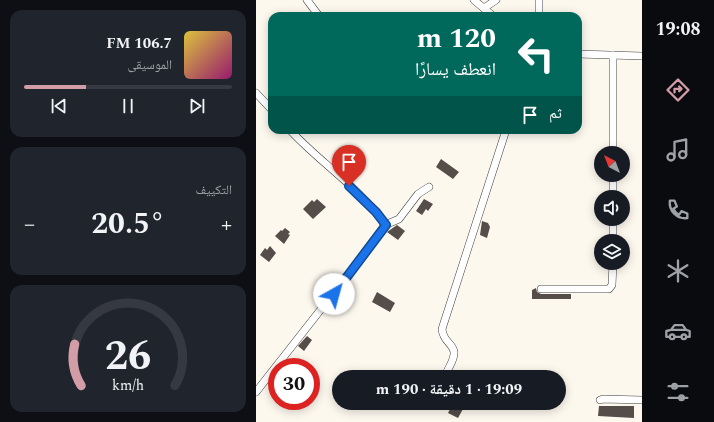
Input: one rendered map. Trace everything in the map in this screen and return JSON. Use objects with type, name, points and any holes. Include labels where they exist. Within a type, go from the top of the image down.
[{"type":"street","points":[[307,0],[316,12]]},
{"type":"street","points":[[474,0],[488,12]]},
{"type":"street","points":[[484,8],[496,0]]},
{"type":"street","points":[[538,0],[539,12]]},
{"type":"street","points":[[582,54],[642,56]]},
{"type":"street","points":[[613,55],[613,146]]},
{"type":"street","points":[[256,105],[258,96]]},
{"type":"street","points":[[258,96],[268,106]]},
{"type":"street","points":[[294,134],[376,212],[386,225]]},
{"type":"street","points":[[448,370],[454,354],[453,348],[444,339],[442,329],[505,134]]},
{"type":"street","points":[[256,392],[369,249],[386,225],[399,219],[418,194],[429,187]]},
{"type":"street","points":[[541,289],[609,289],[612,285],[613,270]]},
{"type":"street","points":[[600,400],[642,400]]},
{"type":"building","points":[[441,159],[459,172],[453,179],[436,167]]},
{"type":"building","points":[[317,199],[326,207],[313,219],[303,209],[312,200],[314,202]]},
{"type":"building","points":[[424,199],[433,204],[428,211],[426,209],[422,215],[416,211]]},
{"type":"building","points":[[482,221],[488,223],[490,227],[487,238],[480,235]]},
{"type":"building","points":[[397,225],[405,231],[398,240],[387,232]]},
{"type":"building","points":[[285,228],[290,232],[288,234],[290,235],[284,244],[275,236]]},
{"type":"building","points":[[270,246],[276,253],[269,262],[260,255],[265,248],[267,250]]},
{"type":"building","points":[[536,288],[537,292],[541,294],[571,294],[571,299],[532,299],[532,290]]},
{"type":"building","points":[[377,292],[395,303],[390,312],[372,302]]},
{"type":"building","points":[[307,336],[312,340],[304,351],[298,346]]},
{"type":"building","points":[[599,406],[634,406],[634,418],[598,416]]},
{"type":"building","points":[[450,410],[462,410],[458,418],[448,413]]},
{"type":"route","points":[[334,294],[374,243],[386,225],[376,212],[349,186]]}]
